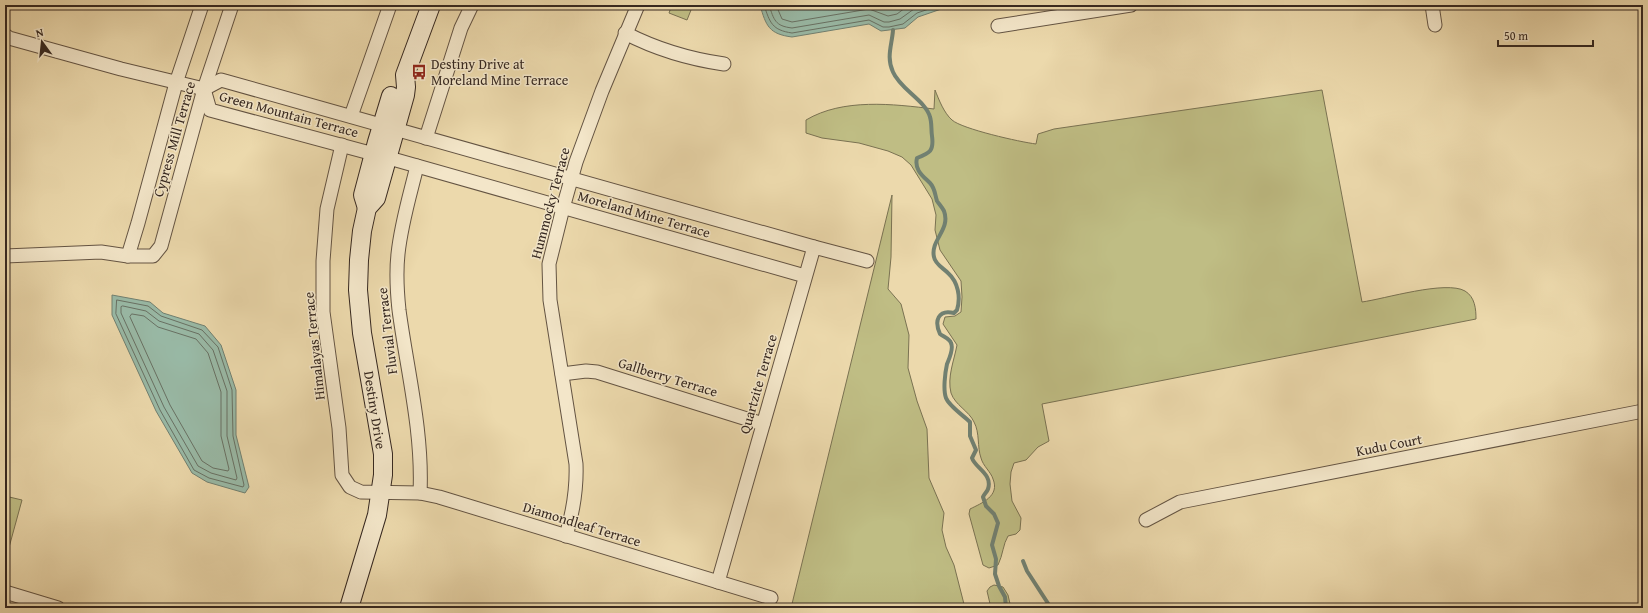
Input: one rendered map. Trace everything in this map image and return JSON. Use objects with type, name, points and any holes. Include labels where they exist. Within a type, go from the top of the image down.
[{"type":"street","name":"Cypress Mill Terrace","points":[[128,256],[176,83],[202,5]]},
{"type":"street","name":"Cypress Mill Terrace","points":[[5,256],[101,252],[128,256],[152,256],[161,246],[204,89],[232,5]]},
{"type":"street","points":[[351,116],[390,5]]},
{"type":"street","name":"Destiny Drive","points":[[349,608],[377,515],[383,475],[383,454],[359,303],[358,272],[360,243],[367,208],[363,195],[380,157],[389,128],[395,85],[405,75],[431,5]]},
{"type":"street","points":[[426,138],[461,28],[472,5]]},
{"type":"street","name":"Hummocky Terrace","points":[[566,536],[574,502],[577,477],[550,300],[548,274],[551,252],[571,178],[602,92],[638,5]]},
{"type":"street","points":[[998,26],[1086,8],[1131,5]]},
{"type":"street","points":[[1432,5],[1435,25]]},
{"type":"street","points":[[626,32],[659,48],[692,58],[724,64]]},
{"type":"street","name":"Green Mountain Terrace","points":[[6,39],[204,89],[221,80],[389,128]]},
{"type":"street","name":"Green Mountain Terrace","points":[[204,89],[210,110],[342,145],[380,157]]},
{"type":"street","name":"Moreland Mine Terrace","points":[[389,128],[814,247]]},
{"type":"street","name":"Himalayas Terrace","points":[[342,145],[326,219],[322,261],[323,312],[339,428],[342,475],[345,482],[355,491],[381,493]]},
{"type":"street","name":"Moreland Mine Terrace","points":[[380,157],[417,166],[805,276]]},
{"type":"street","name":"Fluvial Terrace","points":[[417,166],[400,239],[397,291],[398,310],[419,444],[420,493]]},
{"type":"street","points":[[814,247],[867,261]]},
{"type":"street","name":"Quartzite Terrace","points":[[718,582],[814,247]]},
{"type":"street","name":"Gallberry Terrace","points":[[562,374],[586,371],[596,372],[763,424]]},
{"type":"street","name":"Kudu Court","points":[[1146,520],[1180,502],[1643,411]]},
{"type":"street","name":"Diamondleaf Terrace","points":[[381,493],[420,493],[439,497],[771,598]]},
{"type":"street","points":[[5,592],[31,604],[58,608]]},
{"type":"shaded area","points":[[672,5],[693,5],[687,20],[669,13]]},
{"type":"shaded area","points":[[935,90],[947,114],[958,124],[992,135],[1036,144],[1038,134],[1054,129],[1322,90],[1362,302],[1415,291],[1456,288],[1465,291],[1471,296],[1475,307],[1476,319],[1042,404],[1049,441],[1038,447],[1026,460],[1014,463],[1011,472],[1010,484],[1012,501],[1021,518],[1020,530],[1016,534],[1008,536],[998,565],[989,568],[983,565],[969,514],[970,509],[989,498],[995,485],[992,476],[983,464],[981,458],[976,426],[972,418],[956,401],[951,393],[950,375],[957,345],[943,324],[945,317],[955,316],[961,312],[961,281],[940,250],[935,230],[936,215],[932,199],[911,165],[902,157],[888,151],[859,143],[822,138],[806,133],[806,120],[820,113],[836,108],[868,104],[885,104],[934,109]]},
{"type":"shaded area","points":[[892,195],[891,257],[888,289],[901,304],[909,335],[908,368],[917,401],[927,429],[929,478],[944,513],[942,530],[946,547],[954,565],[965,608],[791,608]]},
{"type":"shaded area","points":[[5,496],[22,500],[5,562]]},
{"type":"shaded area","points":[[994,585],[1003,587],[1008,595],[1011,608],[991,608],[987,591]]},
{"type":"water","points":[[760,5],[953,5],[918,17],[905,28],[881,31],[869,24],[792,37],[778,34],[770,28],[764,18]]},
{"type":"water","points":[[112,295],[150,302],[163,313],[205,326],[221,345],[236,390],[236,435],[249,487],[245,493],[207,482],[192,473],[156,411],[112,315]]},
{"type":"waterway","points":[[893,30],[890,51],[890,61],[893,72],[901,84],[924,106],[931,119],[932,148],[928,153],[917,158],[916,162],[920,172],[932,185],[937,201],[944,211],[945,224],[935,245],[934,257],[938,264],[954,281],[959,295],[957,310],[954,313],[949,312],[941,314],[937,325],[940,334],[949,340],[952,345],[952,351],[947,364],[944,386],[945,395],[950,404],[970,422],[970,436],[976,450],[972,458],[988,479],[988,489],[983,497],[986,506],[994,514],[998,523],[992,545],[996,559],[995,574],[1005,597],[1006,608]]},
{"type":"waterway","points":[[1023,561],[1027,571],[1051,608]]},
{"type":"place","name":"Destiny Drive at Moreland Mine Terrace","points":[[419,72]]}]
